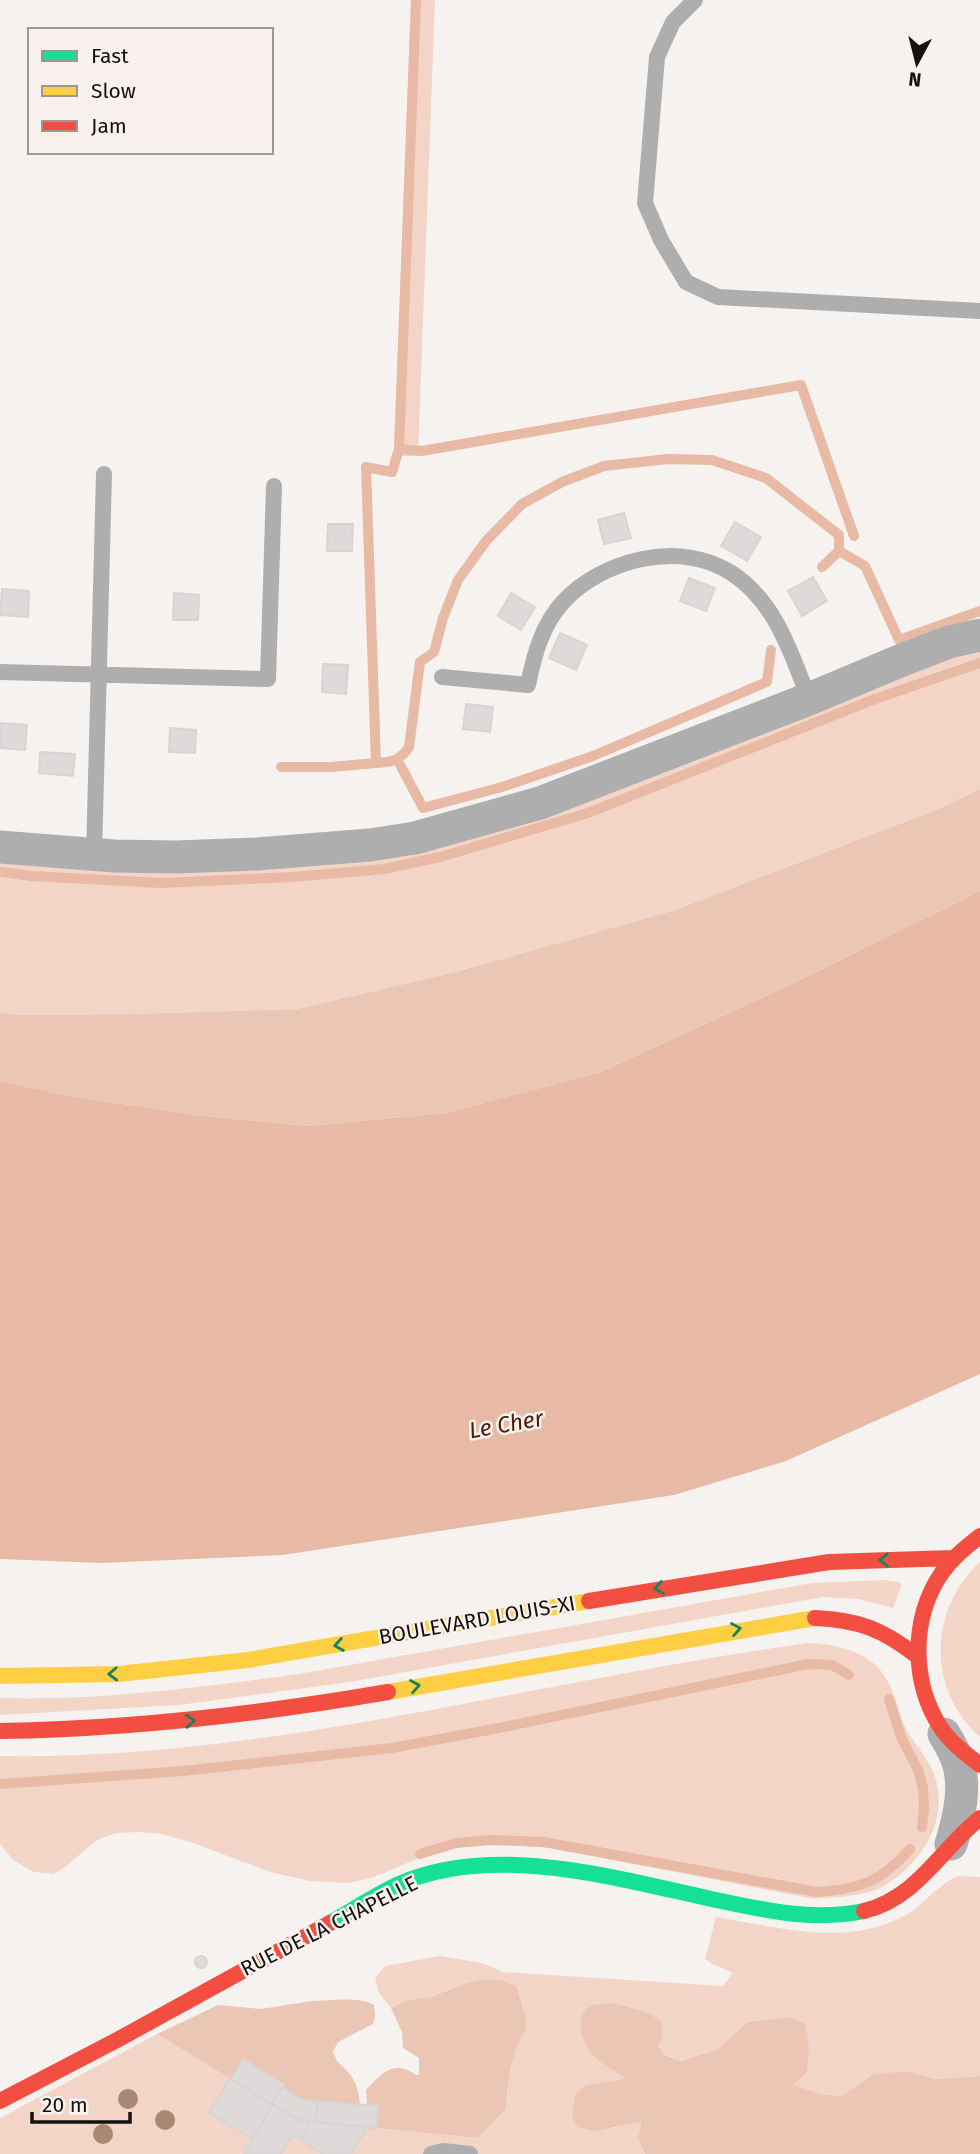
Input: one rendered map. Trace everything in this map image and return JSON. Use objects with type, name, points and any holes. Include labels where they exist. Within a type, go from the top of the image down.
[{"type":"main road","points":[[980,1536],[953,1559],[933,1588],[925,1604],[918,1638],[924,1694],[942,1728],[960,1751],[980,1765]]},
{"type":"main road","name":"BOULEVARD LOUIS-XI","points":[[0,1676],[118,1674],[248,1660],[769,1570],[829,1562],[953,1559]]},
{"type":"main road","points":[[0,1731],[64,1730],[209,1719],[363,1696],[808,1618],[859,1622],[876,1627],[918,1656]]},
{"type":"main road","name":"RUE DE LA CHAPELLE","points":[[0,2101],[117,2040],[400,1884],[432,1874],[469,1866],[501,1864],[541,1868],[590,1874],[811,1917],[871,1909],[916,1886],[932,1871],[951,1844],[980,1818]]},
{"type":"street","points":[[0,847],[94,855],[176,858],[370,845],[415,838],[540,803],[949,642],[980,635]]},
{"type":"street","name":"RUE DE LA CHAPELLE","points":[[942,1728],[958,1760],[961,1778],[958,1819],[951,1844]]},
{"type":"lane","points":[[695,0],[673,22],[657,57],[645,203],[661,240],[686,282],[718,297],[980,311]]},
{"type":"lane","points":[[94,855],[104,474]]},
{"type":"lane","points":[[0,672],[268,679],[274,486]]},
{"type":"lane","points":[[442,677],[528,685],[534,654],[545,629],[561,604],[582,584],[605,570],[628,562],[681,556],[710,563],[733,574],[756,594],[772,612],[783,633],[809,699]]},
{"type":"lane","points":[[431,2154],[443,2151],[470,2154]]},
{"type":"shaded area","points":[[411,0],[435,0],[418,456],[394,456]]},
{"type":"shaded area","points":[[980,647],[980,789],[941,808],[675,910],[456,972],[297,1009],[133,1014],[20,1015],[0,1012],[0,861],[387,853]]},
{"type":"shaded area","points":[[980,789],[980,891],[792,984],[601,1072],[446,1113],[308,1126],[195,1115],[70,1096],[0,1081],[0,1012],[20,1015],[133,1014],[297,1009],[456,972],[675,910],[941,808]]},
{"type":"shaded area","points":[[980,1562],[980,1737],[962,1718],[950,1696],[943,1673],[941,1649],[943,1625],[951,1602],[963,1581]]},
{"type":"shaded area","points":[[885,1580],[902,1585],[893,1608],[858,1599],[823,1597],[350,1682],[179,1705],[0,1715],[0,1698],[112,1695],[299,1674],[812,1583]]},
{"type":"shaded area","points":[[809,1643],[853,1651],[881,1670],[904,1725],[930,1765],[936,1780],[938,1812],[934,1828],[919,1856],[895,1878],[866,1893],[809,1898],[551,1848],[495,1844],[434,1852],[371,1878],[348,1883],[310,1881],[270,1872],[162,1834],[116,1833],[97,1840],[53,1874],[34,1872],[13,1860],[0,1844],[0,1756],[102,1754],[204,1745],[305,1731],[708,1658]]},
{"type":"shaded area","points":[[958,1876],[980,1877],[980,2076],[936,2079],[905,2071],[875,2074],[842,2096],[821,2094],[792,2085],[791,2017],[747,2022],[718,2049],[680,2061],[666,2056],[658,2046],[594,2056],[627,2079],[610,2129],[641,2121],[638,2138],[645,2154],[351,2154],[367,2127],[478,2138],[506,2109],[514,2057],[526,2030],[479,1980],[432,1997],[406,2000],[391,2008],[379,1993],[375,1978],[385,1966],[440,1956],[482,1963],[503,1972],[723,1986],[733,1973],[705,1959],[716,1917],[810,1932],[857,1931],[902,1917],[917,1908],[943,1884]]},
{"type":"shaded area","points":[[479,1980],[500,1980],[516,1986],[525,2015],[526,2030],[514,2057],[506,2109],[478,2138],[376,2128],[367,2105],[366,2090],[377,2078],[394,2068],[419,2075],[419,2058],[403,2048],[402,2032],[391,2008],[406,2000],[432,1997]]},
{"type":"shaded area","points":[[352,2000],[374,2005],[373,2024],[338,2042],[333,2051],[354,2081],[360,2105],[300,2099],[282,2087],[231,2079],[157,2034],[218,2005],[261,2009],[312,2001]]},
{"type":"shaded area","points":[[614,2003],[646,2012],[661,2021],[663,2036],[658,2046],[666,2056],[681,2061],[718,2049],[747,2022],[791,2017],[805,2024],[809,2048],[807,2072],[793,2085],[821,2094],[842,2096],[874,2074],[905,2071],[936,2079],[980,2076],[980,2154],[645,2154],[638,2138],[641,2122],[595,2131],[578,2127],[572,2117],[575,2094],[586,2085],[626,2079],[589,2051],[580,2030],[582,2017],[591,2006]]},
{"type":"shaded area","points":[[157,2034],[230,2078],[209,2113],[252,2139],[244,2154],[0,2154],[0,2118]]},
{"type":"shaded area","points":[[292,2135],[323,2154],[281,2154]]},
{"type":"water","name":"Le Cher","points":[[980,891],[980,1374],[786,1461],[674,1495],[283,1555],[101,1563],[0,1559],[0,1081],[70,1096],[195,1115],[308,1126],[446,1113],[601,1072],[792,984]]},
{"type":"building","points":[[624,513],[631,538],[604,544],[598,520]]},
{"type":"building","points":[[735,522],[761,537],[747,561],[721,546]]},
{"type":"building","points":[[328,524],[353,524],[352,551],[327,551]]},
{"type":"building","points":[[813,577],[827,601],[802,616],[788,591]]},
{"type":"building","points":[[689,578],[715,588],[706,611],[680,601]]},
{"type":"building","points":[[2,589],[29,591],[28,617],[0,615]]},
{"type":"building","points":[[174,593],[199,595],[198,620],[173,620]]},
{"type":"building","points":[[511,593],[535,607],[521,630],[498,616]]},
{"type":"building","points":[[560,633],[587,645],[576,670],[549,658]]},
{"type":"building","points":[[323,664],[348,665],[346,694],[322,692]]},
{"type":"building","points":[[466,704],[493,707],[490,732],[463,729]]},
{"type":"building","points":[[0,723],[27,725],[25,750],[0,748]]},
{"type":"building","points":[[170,728],[196,730],[195,753],[169,752]]},
{"type":"building","points":[[40,752],[75,754],[73,776],[39,773]]},
{"type":"building","points":[[196,1957],[206,1957],[206,1967],[196,1967]]},
{"type":"building","points":[[243,2059],[284,2084],[272,2104],[231,2079]]},
{"type":"building","points":[[230,2078],[273,2105],[252,2139],[209,2113]]},
{"type":"building","points":[[282,2087],[300,2099],[318,2101],[316,2122],[299,2120],[272,2104]]},
{"type":"building","points":[[318,2101],[378,2106],[376,2128],[316,2122]]},
{"type":"building","points":[[273,2105],[299,2120],[311,2121],[301,2140],[292,2135],[281,2154],[244,2154]]},
{"type":"building","points":[[311,2121],[367,2127],[351,2154],[323,2154],[301,2140]]},
{"type":"waterway","points":[[416,0],[399,449],[392,472],[366,467],[376,763],[395,760],[409,747],[420,662],[434,652],[443,618],[458,580],[486,541],[522,504],[562,482],[604,466],[668,459],[712,460],[766,478],[839,535],[839,551],[822,567]]},
{"type":"waterway","points":[[399,449],[422,451],[801,385],[854,536]]},
{"type":"waterway","points":[[839,551],[865,566],[899,640],[980,611]]},
{"type":"waterway","points":[[397,759],[423,808],[502,787],[593,756],[767,682],[771,650]]},
{"type":"waterway","points":[[0,872],[161,883],[292,877],[384,869],[440,857],[588,813],[875,699],[980,663]]},
{"type":"waterway","points":[[281,767],[331,767],[376,763]]},
{"type":"waterway","points":[[0,1784],[183,1771],[392,1748],[808,1664],[832,1665],[849,1675]]},
{"type":"waterway","points":[[889,1699],[901,1737],[918,1770],[923,1787],[922,1827]]},
{"type":"waterway","points":[[420,1854],[456,1843],[492,1840],[544,1842],[817,1892],[846,1889],[869,1882],[889,1869],[910,1849]]},
{"type":"traffic: fast","points":[[330,1923],[390,1888],[435,1872],[473,1866],[513,1865],[593,1874],[785,1913],[824,1915],[864,1911]]},
{"type":"traffic: slow","points":[[0,1676],[118,1674],[248,1660],[589,1601]]},
{"type":"traffic: slow","points":[[388,1692],[815,1618]]},
{"type":"traffic: jam","points":[[980,1536],[950,1563],[931,1592],[924,1611],[918,1651],[924,1691],[931,1710],[949,1739],[980,1765]]},
{"type":"traffic: jam","points":[[589,1601],[829,1562],[953,1558]]},
{"type":"traffic: jam","points":[[815,1618],[845,1621],[869,1628],[917,1656]]},
{"type":"traffic: jam","points":[[0,1731],[195,1719],[388,1692]]},
{"type":"traffic: jam","points":[[864,1911],[883,1905],[913,1884],[980,1818]]},
{"type":"traffic: jam","points":[[0,2101],[330,1923]]}]
